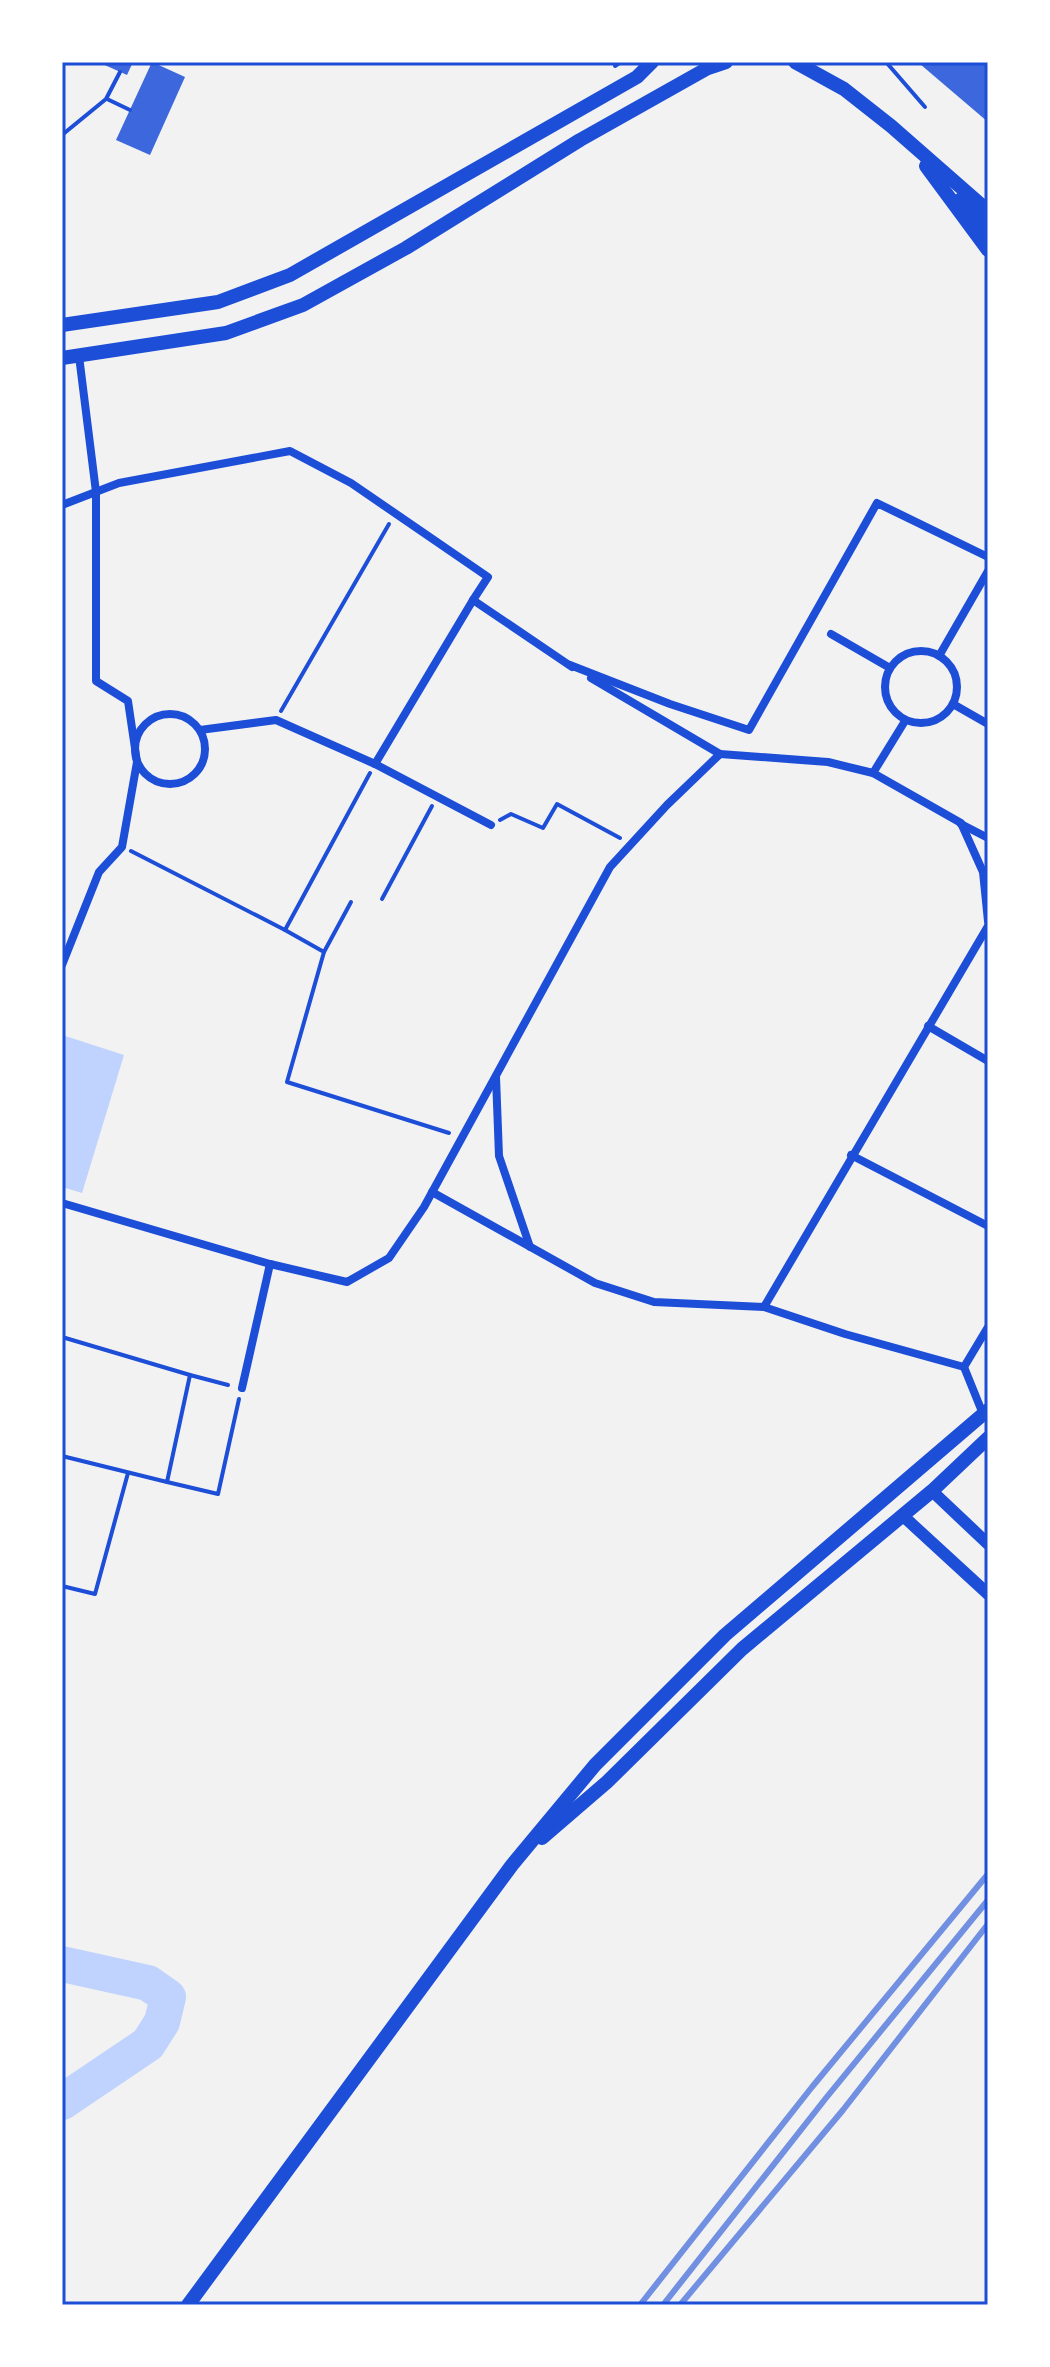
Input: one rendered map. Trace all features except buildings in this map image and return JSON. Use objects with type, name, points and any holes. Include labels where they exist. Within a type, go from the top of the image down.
[{"type":"main road","points":[[62,325],[218,302],[290,275],[637,77],[652,62]]},
{"type":"main road","points":[[62,358],[226,333],[303,305],[406,248],[580,140],[708,68],[726,62]]},
{"type":"main road","points":[[795,62],[844,89],[988,211]]},
{"type":"main road","points":[[891,126],[988,228]]},
{"type":"main road","points":[[891,126],[935,176],[988,250]]},
{"type":"main road","points":[[188,2305],[512,1865],[595,1765],[725,1635],[986,1412]]},
{"type":"main road","points":[[512,1865],[607,1782],[742,1649],[932,1491],[988,1438]]},
{"type":"street","points":[[62,965],[99,872],[122,847],[137,762],[136,741],[140,730],[159,715],[182,716],[200,730],[204,741],[201,764],[194,774],[185,780],[162,783],[151,779],[137,762],[128,701],[96,681],[96,492],[79,356]]},
{"type":"street","points":[[62,505],[119,483],[290,451],[351,483],[488,577],[375,764]]},
{"type":"street","points":[[570,665],[670,704],[749,730],[877,503],[988,557]]},
{"type":"street","points":[[939,656],[988,571]]},
{"type":"street","points":[[473,600],[570,665],[720,754],[828,762],[873,773],[988,838]]},
{"type":"street","points":[[831,634],[890,668]]},
{"type":"street","points":[[926,651],[939,656],[952,669],[955,678],[957,686],[953,704],[941,718],[923,724],[905,721],[890,707],[884,688],[890,668],[900,658],[913,652],[926,651]]},
{"type":"street","points":[[953,704],[988,724]]},
{"type":"street","points":[[200,730],[276,720],[375,764],[491,825]]},
{"type":"street","points":[[873,773],[905,721]]},
{"type":"street","points":[[62,1203],[270,1264],[347,1282],[389,1258],[432,1192],[610,867],[667,805],[720,754]]},
{"type":"street","points":[[764,1307],[988,924],[983,872],[961,823]]},
{"type":"street","points":[[928,1026],[988,1061]]},
{"type":"street","points":[[496,1076],[499,1156],[530,1247]]},
{"type":"street","points":[[851,1155],[988,1226]]},
{"type":"street","points":[[432,1192],[595,1283],[654,1302],[764,1307],[845,1334],[964,1367],[986,1412]]},
{"type":"street","points":[[242,1388],[270,1264]]},
{"type":"street","points":[[964,1367],[988,1327]]},
{"type":"street","points":[[932,1491],[988,1544]]},
{"type":"street","points":[[902,1515],[988,1594]]},
{"type":"path","points":[[615,66],[621,62]]},
{"type":"path","points":[[886,62],[925,107]]},
{"type":"path","points":[[62,135],[106,99],[120,72]]},
{"type":"path","points":[[106,99],[130,110]]},
{"type":"path","points":[[276,720],[395,513]]},
{"type":"path","points":[[285,930],[375,764]]},
{"type":"path","points":[[382,899],[437,796]]},
{"type":"path","points":[[491,825],[511,814],[543,828],[557,804],[631,844]]},
{"type":"path","points":[[122,847],[324,952]]},
{"type":"path","points":[[351,902],[324,952],[287,1082],[462,1137]]},
{"type":"path","points":[[62,1337],[242,1388],[218,1494],[62,1456]]},
{"type":"path","points":[[167,1482],[190,1375]]},
{"type":"path","points":[[62,1586],[95,1594],[128,1473]]},
{"type":"water","points":[[62,1035],[124,1055],[82,1193],[62,1187]]},
{"type":"waterway","points":[[62,1964],[148,1983],[168,1997],[162,2022],[148,2044],[62,2102]]},
{"type":"railway","points":[[640,2305],[812,2087],[988,1874]]},
{"type":"railway","points":[[663,2305],[826,2098],[988,1900]]},
{"type":"railway","points":[[680,2305],[843,2110],[988,1924]]}]
